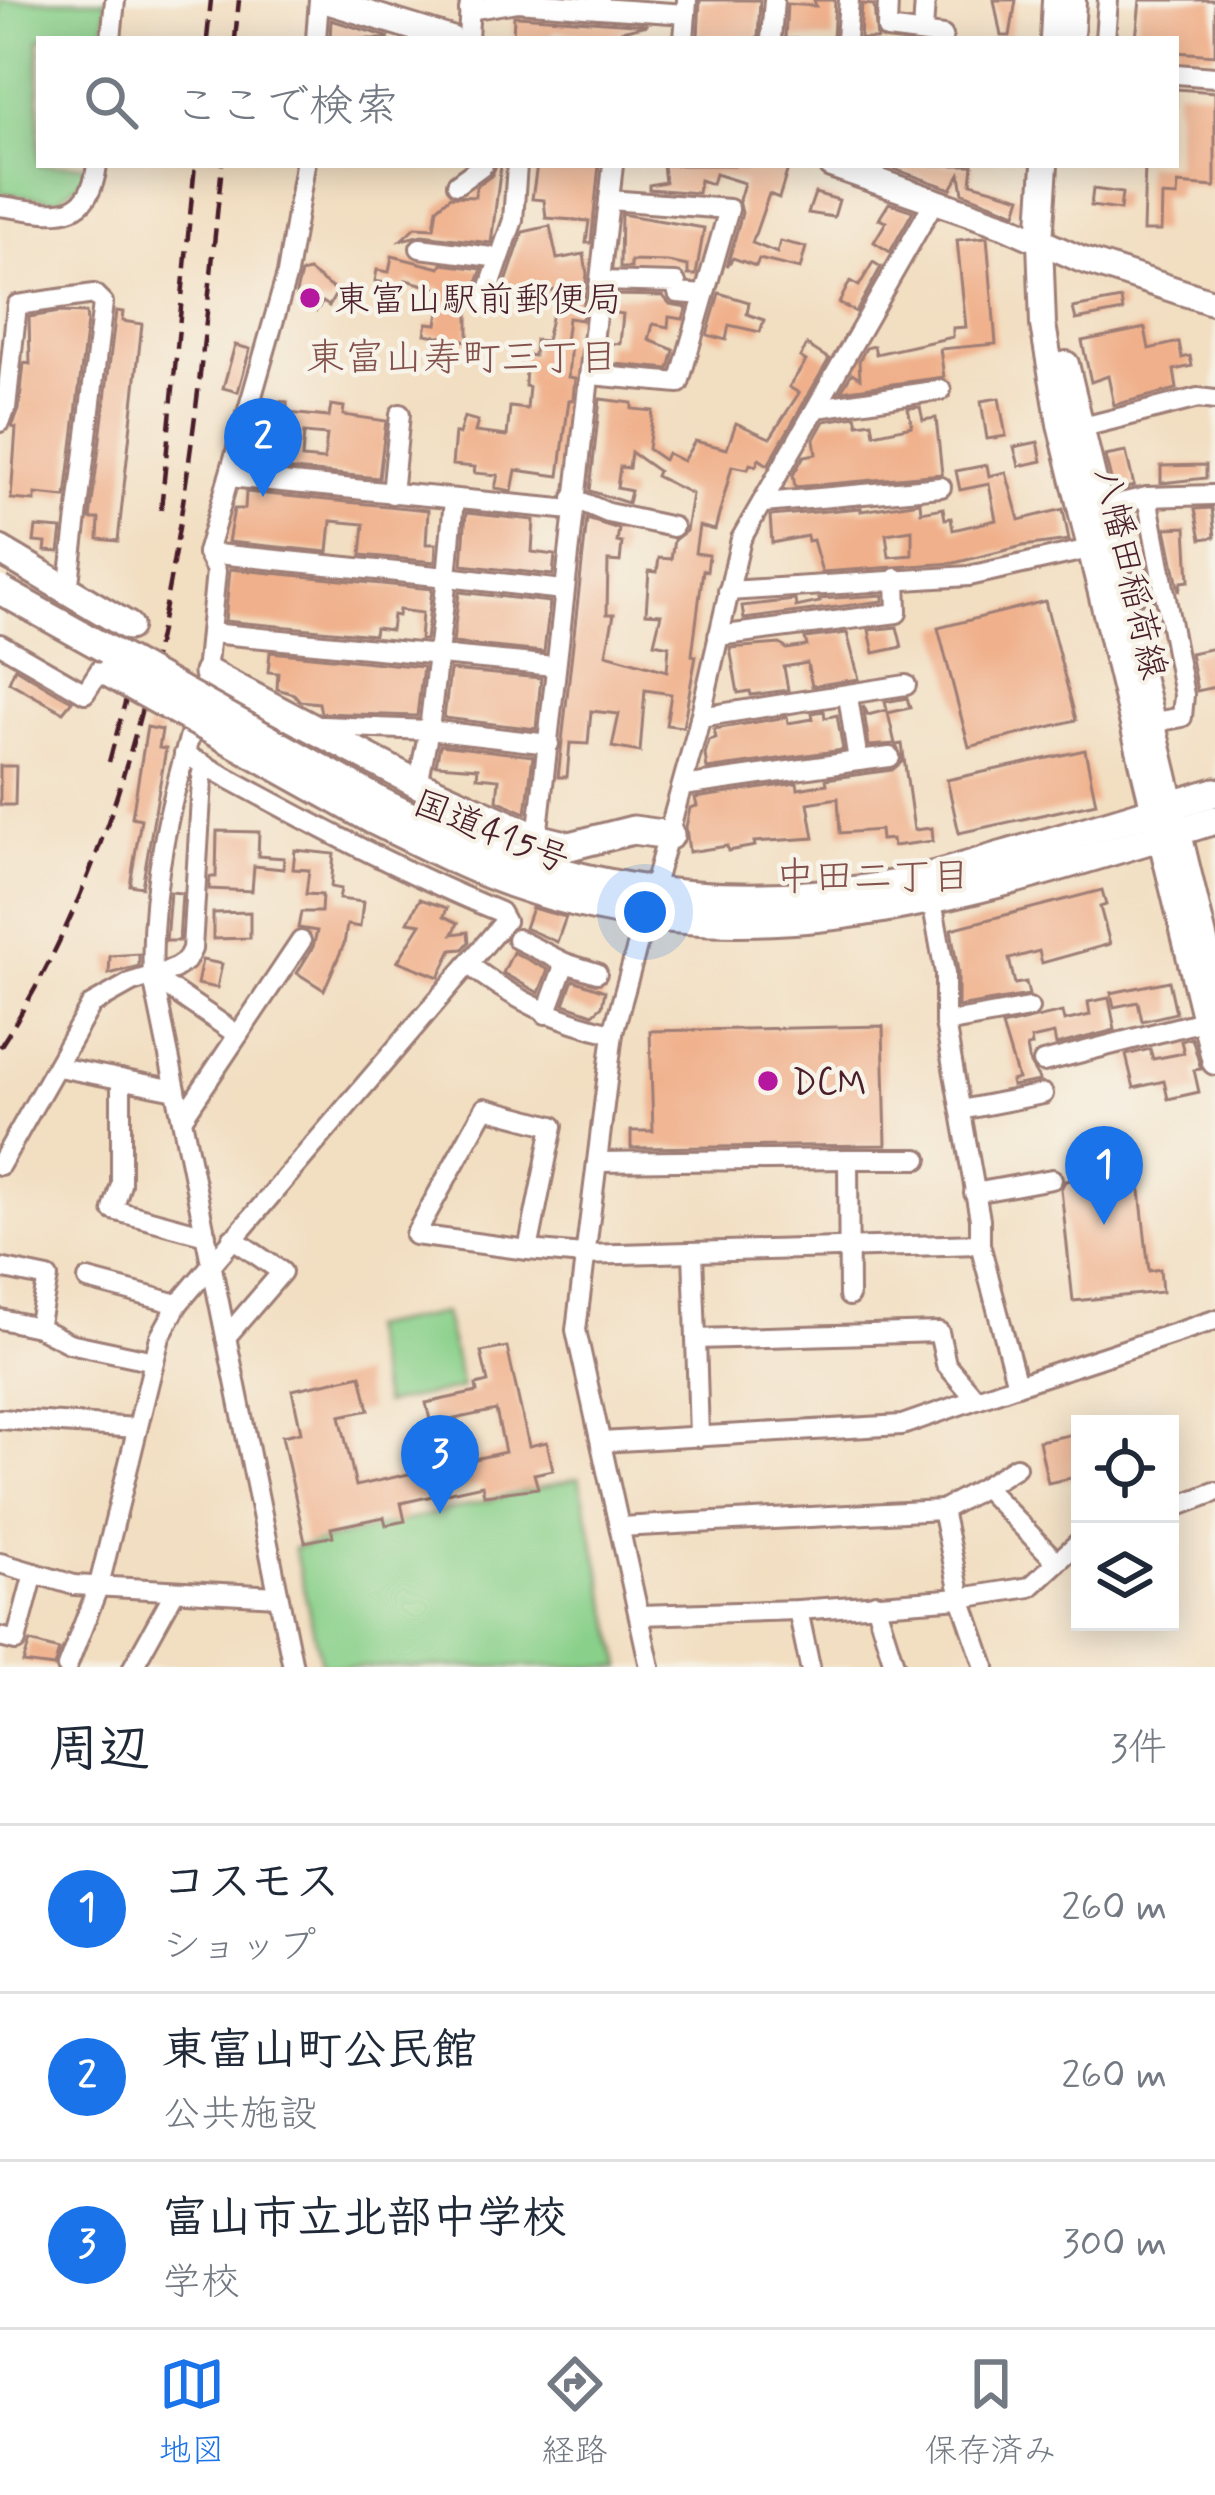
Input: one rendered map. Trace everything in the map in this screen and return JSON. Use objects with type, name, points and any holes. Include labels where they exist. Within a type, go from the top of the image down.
[{"type":"highway","points":[[0,550],[128,626]]},
{"type":"highway","name":"国道415号","points":[[0,590],[378,812]]},
{"type":"highway","name":"国道415号","points":[[0,611],[513,884],[777,921],[834,918],[932,901],[1165,822],[1215,792]]},
{"type":"highway","name":"国道415号","points":[[208,673],[418,784],[537,838],[570,846],[633,830],[670,835]]},
{"type":"highway","name":"国道415号","points":[[650,904],[897,884],[1165,822],[1215,820]]},
{"type":"main road","points":[[321,0],[441,36]]},
{"type":"main road","points":[[1053,36],[1055,0]]},
{"type":"main road","points":[[1071,36],[1073,0]]},
{"type":"main road","points":[[840,168],[1215,303]]},
{"type":"main road","name":"八幡田稲荷線","points":[[1045,168],[1058,328],[1099,508],[1099,547]]},
{"type":"main road","name":"八幡田稲荷線","points":[[1061,168],[1048,245],[1043,326],[1060,424],[1099,547],[1165,822],[1210,1018],[1215,1062]]},
{"type":"main road","name":"八幡田稲荷線","points":[[1165,822],[1215,983]]},
{"type":"street","points":[[111,36],[115,0]]},
{"type":"street","points":[[316,36],[321,0]]},
{"type":"street","points":[[771,36],[774,0]]},
{"type":"street","points":[[846,36],[849,0]]},
{"type":"street","points":[[889,0],[886,29],[933,34],[926,0]]},
{"type":"street","points":[[1105,36],[1108,0]]},
{"type":"street","points":[[468,36],[470,5],[687,7]]},
{"type":"street","points":[[1179,74],[1215,77]]},
{"type":"street","points":[[0,206],[75,210],[85,203],[96,168]]},
{"type":"street","points":[[292,1667],[153,977],[151,925],[157,870],[208,673],[216,572],[207,553],[287,274],[305,168]]},
{"type":"street","points":[[457,184],[478,168]]},
{"type":"street","points":[[485,302],[514,220],[517,168]]},
{"type":"street","points":[[537,838],[613,168]]},
{"type":"street","points":[[591,375],[679,383],[729,209],[609,200]]},
{"type":"street","points":[[650,1667],[576,1330],[613,1033],[683,786],[741,539],[935,200]]},
{"type":"street","points":[[420,248],[500,258]]},
{"type":"street","points":[[601,281],[676,283],[678,293],[704,295]]},
{"type":"street","points":[[0,422],[6,408],[17,305],[94,294],[103,303],[68,591]]},
{"type":"street","points":[[818,408],[940,390]]},
{"type":"street","points":[[1079,428],[1198,398],[1215,400]]},
{"type":"street","points":[[392,494],[400,414]]},
{"type":"street","points":[[229,477],[454,499],[573,504],[674,527]]},
{"type":"street","points":[[764,502],[941,487]]},
{"type":"street","points":[[1099,508],[1147,497],[1212,496]]},
{"type":"street","points":[[1142,725],[1182,717],[1184,695],[1147,497]]},
{"type":"street","points":[[418,784],[429,730],[454,499]]},
{"type":"street","points":[[728,591],[969,576],[1099,547]]},
{"type":"street","points":[[207,553],[563,590]]},
{"type":"street","points":[[718,636],[897,613],[896,578]]},
{"type":"street","points":[[0,644],[86,693],[128,626]]},
{"type":"street","points":[[210,633],[554,666]]},
{"type":"street","points":[[700,717],[907,685]]},
{"type":"street","points":[[848,697],[858,761]]},
{"type":"street","points":[[316,729],[429,730],[549,744]]},
{"type":"street","points":[[67,1667],[99,1585],[160,1336],[178,1304],[506,921],[500,912],[334,838],[184,754]]},
{"type":"street","points":[[683,786],[890,757]]},
{"type":"street","points":[[334,838],[376,762]]},
{"type":"street","points":[[0,1165],[91,1005],[132,982],[186,961],[192,949],[203,764]]},
{"type":"street","points":[[932,901],[945,973],[945,1023],[980,1219],[980,1244],[1017,1385]]},
{"type":"street","points":[[517,939],[596,974]]},
{"type":"street","points":[[182,1119],[301,941]]},
{"type":"street","points":[[546,1014],[565,963]]},
{"type":"street","points":[[469,965],[508,995],[546,1014],[613,1033]]},
{"type":"street","points":[[153,977],[238,1035]]},
{"type":"street","points":[[945,1023],[1029,1008]]},
{"type":"street","points":[[1042,1062],[1210,1018]]},
{"type":"street","points":[[58,1067],[176,1090]]},
{"type":"street","points":[[121,1079],[121,1184],[113,1210],[206,1235]]},
{"type":"street","points":[[961,1110],[1043,1094]]},
{"type":"street","points":[[528,1250],[554,1126],[485,1108],[415,1235],[528,1250],[584,1255],[980,1244]]},
{"type":"street","points":[[848,1159],[849,1296]]},
{"type":"street","points":[[598,1162],[918,1159]]},
{"type":"street","points":[[974,1193],[1052,1179]]},
{"type":"street","points":[[226,1337],[282,1272],[232,1238]]},
{"type":"street","points":[[693,1252],[699,1437]]},
{"type":"street","points":[[0,1268],[48,1278],[38,1327]]},
{"type":"street","points":[[88,1280],[178,1304]]},
{"type":"street","points":[[0,1319],[38,1327],[69,1343],[154,1361]]},
{"type":"street","points":[[601,1442],[902,1425],[1215,1320]]},
{"type":"street","points":[[696,1339],[939,1332],[946,1364],[976,1399]]},
{"type":"street","points":[[0,1419],[137,1428]]},
{"type":"street","points":[[620,1527],[942,1510],[1016,1467]]},
{"type":"street","points":[[984,1487],[1055,1560]]},
{"type":"street","points":[[1179,1506],[1215,1492]]},
{"type":"street","points":[[942,1510],[961,1598],[986,1667]]},
{"type":"street","points":[[640,1615],[961,1598],[1030,1586],[1071,1548]]},
{"type":"street","points":[[0,1564],[74,1585],[278,1596]]},
{"type":"street","points":[[0,1636],[16,1641],[34,1573]]},
{"type":"street","points":[[133,1667],[175,1591]]},
{"type":"street","points":[[874,1603],[895,1667]]},
{"type":"street","points":[[798,1610],[810,1667]]},
{"type":"green space","points":[[0,0],[107,0],[103,36],[36,36],[36,168],[89,168],[88,176],[57,200],[0,193]]},
{"type":"green space","points":[[444,1313],[462,1388],[384,1404],[367,1328]]},
{"type":"green space","points":[[579,1478],[622,1667],[322,1667],[294,1548]]},
{"type":"building","points":[[700,0],[760,0],[758,36],[698,36]]},
{"type":"building","points":[[814,0],[835,0],[833,36],[785,36],[787,4],[816,6]]},
{"type":"building","points":[[994,0],[1016,0],[1010,36],[1001,36]]},
{"type":"building","points":[[1140,0],[1215,0],[1215,55],[1179,52],[1179,36],[1136,36]]},
{"type":"building","points":[[862,4],[874,5],[877,36],[860,36]]},
{"type":"building","points":[[514,16],[648,25],[621,31],[620,36],[557,31],[552,36],[513,36]]},
{"type":"building","points":[[331,20],[385,36],[330,36]]},
{"type":"building","points":[[1179,89],[1215,92],[1215,187],[1178,184],[1177,197],[1162,196],[1161,231],[1143,231],[1145,168],[1179,168]]},
{"type":"building","points":[[495,168],[501,168],[491,243],[422,235],[401,240],[415,227],[434,228],[437,208],[451,196],[475,197],[476,187]]},
{"type":"building","points":[[537,168],[599,168],[591,243],[586,243],[589,221],[546,218],[544,200],[532,199]]},
{"type":"building","points":[[663,168],[788,168],[779,198],[769,194],[752,243],[777,253],[780,241],[806,247],[800,269],[759,259],[756,266],[733,258],[727,266],[742,213],[739,200],[744,183],[715,174],[712,184],[700,180],[698,193],[649,189],[649,185],[665,182]]},
{"type":"building","points":[[891,168],[973,168],[971,183],[1021,197],[1016,213],[963,193],[960,174],[951,189]]},
{"type":"building","points":[[1093,189],[1122,193],[1120,210],[1091,206]]},
{"type":"building","points":[[815,193],[839,200],[834,217],[808,213]]},
{"type":"building","points":[[889,203],[913,211],[890,252],[874,242],[886,222],[879,219]]},
{"type":"building","points":[[621,214],[704,228],[696,275],[688,275],[688,266],[668,262],[631,261],[631,268],[620,268]]},
{"type":"building","points":[[550,226],[557,259],[584,254],[587,274],[582,320],[568,318],[568,377],[575,378],[559,476],[516,470],[512,491],[495,488],[498,475],[452,465],[455,433],[459,434],[464,417],[478,421],[475,432],[507,436],[510,407],[527,409],[529,387],[525,386],[526,367],[520,367],[522,354],[534,356],[535,340],[546,341],[557,290],[501,297],[523,232]]},
{"type":"building","points":[[987,237],[996,344],[940,349],[944,377],[841,391],[852,373],[860,378],[859,361],[866,348],[874,346],[876,354],[953,337],[953,328],[966,327],[957,240]]},
{"type":"building","points":[[392,256],[440,268],[442,264],[482,269],[473,294],[468,293],[468,341],[425,334],[427,323],[437,324],[443,290],[406,280],[405,287],[375,281],[377,270],[389,272]]},
{"type":"building","points":[[873,262],[881,267],[856,312],[839,303],[850,281],[859,286]]},
{"type":"building","points":[[309,271],[337,292],[329,306],[323,302],[316,311],[296,293],[301,273]]},
{"type":"building","points":[[719,293],[749,302],[747,314],[764,320],[760,332],[729,325],[726,340],[707,335]]},
{"type":"building","points":[[612,295],[663,296],[670,304],[687,307],[683,319],[669,317],[668,327],[653,324],[649,340],[674,350],[669,369],[604,363],[607,343],[620,344],[623,314],[610,312]]},
{"type":"building","points":[[1121,299],[1123,311],[1076,320],[1073,308]]},
{"type":"building","points":[[116,311],[123,312],[122,321],[142,324],[118,541],[98,539],[99,519],[90,519]]},
{"type":"building","points":[[86,313],[87,322],[66,497],[35,494],[35,501],[11,499],[16,428],[12,427],[19,410],[24,363],[30,364],[29,317]]},
{"type":"building","points":[[1145,328],[1149,349],[1179,342],[1182,358],[1190,356],[1192,366],[1174,370],[1177,389],[1114,405],[1108,376],[1091,382],[1082,341]]},
{"type":"building","points":[[235,345],[250,349],[238,392],[223,388]]},
{"type":"building","points":[[807,345],[829,359],[768,465],[759,459],[748,469],[732,466],[715,530],[699,526],[695,553],[709,555],[707,571],[703,570],[692,655],[696,656],[683,727],[666,725],[671,694],[645,690],[640,752],[612,747],[619,714],[591,711],[588,744],[570,743],[567,777],[558,777],[587,519],[619,529],[617,542],[622,543],[620,562],[608,561],[607,614],[614,614],[606,654],[667,671],[669,646],[654,643],[661,614],[646,613],[649,571],[657,572],[659,558],[671,559],[674,540],[686,531],[692,494],[656,476],[658,471],[631,452],[629,468],[620,467],[617,488],[631,491],[628,503],[590,491],[600,399],[653,411],[648,449],[664,460],[667,453],[683,461],[695,441],[727,449],[736,423],[770,438],[799,393],[789,387],[806,361],[800,357]]},
{"type":"building","points":[[999,398],[1006,436],[987,439],[981,401]]},
{"type":"building","points":[[271,401],[287,402],[287,413],[329,417],[331,405],[344,407],[343,415],[386,421],[379,478],[251,466],[262,409],[270,409]],"holes":[[[304,433],[327,435],[324,460],[302,458]]]},
{"type":"building","points":[[920,407],[923,420],[936,418],[942,474],[795,487],[793,475],[804,456],[816,454],[814,439],[824,421],[856,416],[858,424],[872,422],[874,434],[912,426],[908,408]]},
{"type":"building","points":[[1038,442],[1042,461],[1019,466],[1014,447]]},
{"type":"building","points":[[1126,452],[1134,486],[1114,491],[1105,456]]},
{"type":"building","points":[[987,465],[989,476],[1006,472],[1019,520],[1063,509],[1069,540],[954,563],[822,572],[813,540],[808,541],[807,536],[772,543],[770,516],[920,502],[921,512],[943,508],[953,530],[996,520],[989,484],[960,490],[956,471]],"holes":[[[912,530],[912,555],[889,557],[886,534]]]},
{"type":"building","points":[[1206,465],[1206,478],[1161,483],[1161,466]]},
{"type":"building","points":[[246,492],[428,510],[426,544],[436,544],[435,562],[361,555],[364,524],[331,521],[328,552],[228,542],[234,509],[245,509]]},
{"type":"building","points":[[1212,508],[1215,537],[1201,539],[1195,509]]},
{"type":"building","points":[[466,513],[534,520],[532,552],[555,555],[553,575],[462,565]]},
{"type":"building","points":[[36,527],[62,529],[59,552],[45,551],[46,543],[34,542]]},
{"type":"building","points":[[1186,527],[1189,581],[1181,582],[1179,592],[1166,528]]},
{"type":"building","points":[[1144,556],[1153,601],[1141,604],[1130,559]]},
{"type":"building","points":[[230,569],[432,589],[426,640],[420,640],[422,613],[399,610],[398,616],[393,615],[391,630],[375,628],[374,635],[225,621]]},
{"type":"building","points":[[459,592],[550,602],[544,652],[453,643]]},
{"type":"building","points":[[883,595],[883,601],[744,619],[742,606],[795,600],[796,607],[819,599]]},
{"type":"building","points":[[1045,601],[1076,720],[969,747],[938,628]]},
{"type":"building","points":[[897,627],[902,647],[874,653],[869,630]]},
{"type":"building","points":[[847,633],[859,679],[812,686],[807,663],[784,667],[788,690],[738,693],[730,648],[780,644],[787,649],[807,646],[805,638]]},
{"type":"building","points":[[1215,648],[1215,687],[1197,691],[1190,653]]},
{"type":"building","points":[[270,652],[423,667],[417,716],[321,713],[319,703],[300,701],[277,689],[278,673],[268,672]]},
{"type":"building","points":[[15,668],[72,701],[63,712],[9,682]]},
{"type":"building","points":[[450,670],[541,678],[536,729],[444,718]]},
{"type":"building","points":[[907,698],[910,708],[888,713],[895,744],[869,746],[863,705],[868,715],[887,710],[885,702]]},
{"type":"building","points":[[824,711],[825,718],[837,715],[843,750],[707,769],[705,754],[709,740],[716,738],[714,729],[787,717],[788,723],[813,719],[812,713]]},
{"type":"building","points":[[147,727],[162,730],[159,748],[166,749],[142,887],[130,885],[141,819],[132,817]]},
{"type":"building","points":[[902,744],[914,830],[932,828],[933,841],[893,846],[892,839],[881,840],[880,830],[840,833],[838,798],[808,803],[814,838],[689,852],[686,827],[690,808],[697,806],[695,798],[797,783],[798,789],[827,784],[826,779],[892,770],[903,761],[896,745]]},
{"type":"building","points":[[440,745],[533,756],[526,813],[497,800],[499,779],[477,777],[478,768],[436,765]]},
{"type":"building","points":[[1085,750],[1096,803],[959,833],[947,780]]},
{"type":"building","points":[[0,766],[16,766],[15,805],[0,805]]},
{"type":"building","points":[[217,831],[259,832],[258,856],[284,858],[283,869],[254,866],[252,891],[209,889],[210,877],[216,877]]},
{"type":"building","points":[[295,850],[334,854],[331,887],[341,889],[339,899],[363,902],[360,927],[347,925],[324,990],[297,973],[317,931],[298,928],[301,912],[321,912],[322,895],[306,894],[309,870],[293,869]]},
{"type":"building","points":[[1102,890],[1106,905],[1100,907],[1110,944],[1042,963],[1039,951],[1009,959],[1015,984],[1026,982],[1029,995],[958,1007],[951,929]]},
{"type":"building","points":[[170,892],[182,893],[179,941],[166,941]]},
{"type":"building","points":[[420,899],[447,908],[444,916],[458,923],[453,934],[468,932],[469,942],[463,949],[452,950],[439,977],[398,961],[421,924],[408,922]]},
{"type":"building","points":[[532,908],[566,917],[557,942],[525,928]]},
{"type":"building","points":[[250,912],[250,938],[213,939],[213,913]]},
{"type":"building","points":[[513,952],[548,970],[539,993],[503,973]]},
{"type":"building","points":[[139,954],[139,966],[109,974],[110,956]]},
{"type":"building","points":[[202,960],[222,964],[217,988],[197,984]]},
{"type":"building","points":[[573,980],[605,991],[602,1006],[593,1014],[564,1004]]},
{"type":"building","points":[[1169,981],[1176,1013],[1142,1021],[1138,1002],[1114,1007],[1111,993]]},
{"type":"building","points":[[1109,998],[1115,1030],[1056,1045],[1054,1034],[1031,1039],[1032,1046],[1027,1047],[1030,1064],[1040,1081],[1012,1086],[1011,1081],[1018,1079],[1002,1026],[1062,1012],[1064,1021],[1090,1015],[1088,1002]]},
{"type":"building","name":"DCM","points":[[883,1026],[886,1145],[631,1148],[631,1131],[653,1131],[650,1031]]},
{"type":"building","points":[[1192,1038],[1201,1069],[1194,1070],[1199,1092],[1168,1099],[1164,1081],[1134,1088],[1126,1055],[1150,1049],[1153,1059],[1184,1053],[1181,1041]]},
{"type":"building","points":[[1138,1173],[1149,1271],[1160,1269],[1162,1292],[1073,1301],[1061,1189],[1065,1181]]},
{"type":"building","points":[[507,1347],[529,1446],[547,1442],[553,1470],[534,1474],[538,1488],[484,1495],[482,1485],[401,1503],[405,1521],[386,1525],[384,1517],[331,1528],[333,1536],[305,1542],[282,1436],[301,1432],[292,1390],[361,1375],[369,1410],[340,1416],[356,1486],[505,1452],[496,1410],[431,1424],[426,1403],[477,1392],[476,1385],[488,1382],[481,1352]]},
{"type":"building","points":[[1071,1435],[1071,1478],[1048,1483],[1039,1441]]},
{"type":"building","points":[[30,1642],[59,1650],[54,1667],[23,1663]]},
{"type":"railway","points":[[207,36],[211,0]]},
{"type":"railway","points":[[235,36],[239,0]]},
{"type":"railway","points":[[161,510],[195,168]]},
{"type":"railway","points":[[0,1047],[56,948],[100,843],[135,734],[162,621],[182,506],[222,168]]},
{"type":"railway","points":[[109,762],[134,669]]},
{"type":"place","name":"東富山駅前郵便局","points":[[310,298]]},
{"type":"place","name":"東富山町公民館","points":[[263,497]]},
{"type":"place","name":"DCM","points":[[768,1081]]},
{"type":"place","name":"コスモス","points":[[1104,1225]]},
{"type":"place","name":"富山市立北部中学校","points":[[440,1514]]},
{"type":"district","name":"東富山寿町三丁目","points":[[462,356]]},
{"type":"district","name":"中田二丁目","points":[[873,875]]}]
